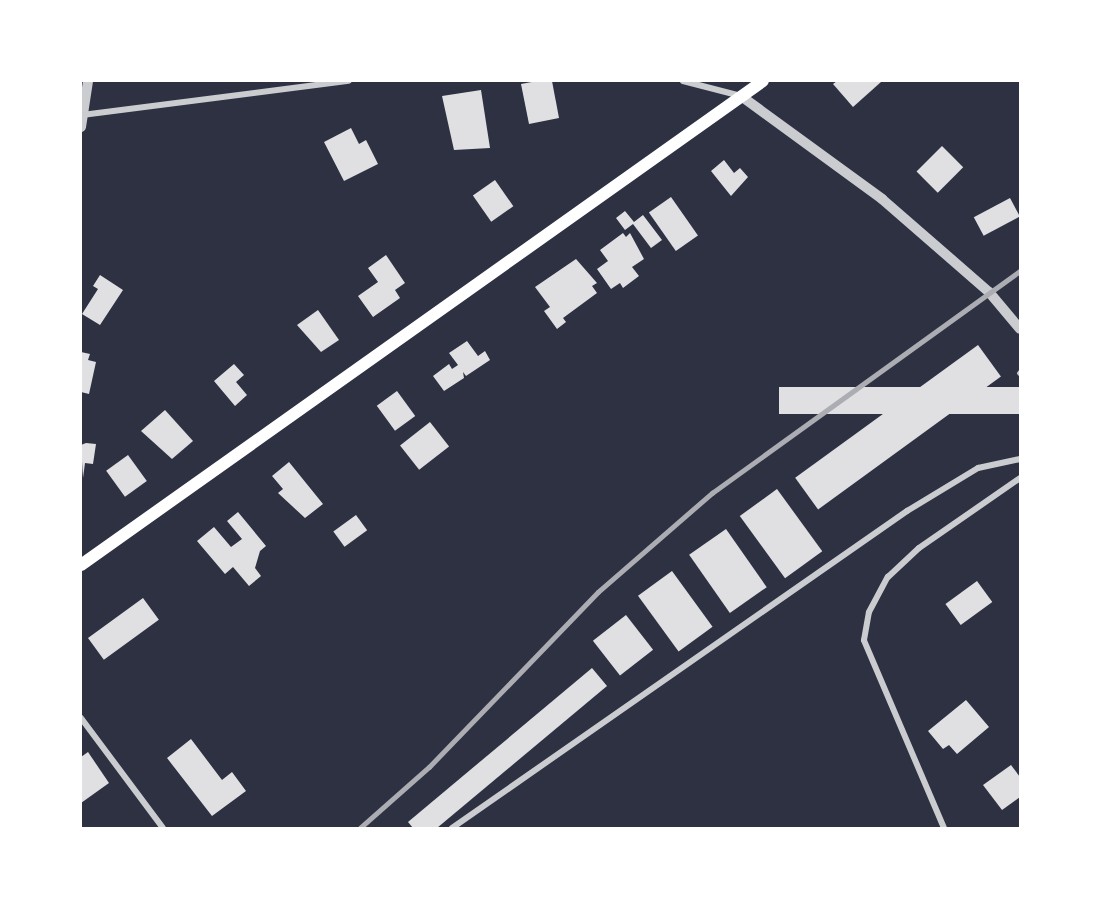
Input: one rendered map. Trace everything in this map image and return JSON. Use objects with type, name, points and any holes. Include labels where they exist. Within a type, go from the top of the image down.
[{"type":"main road","points":[[81,565],[763,81]]},
{"type":"street","points":[[81,127],[88,81]]},
{"type":"street","points":[[82,115],[349,81]]},
{"type":"street","points":[[683,81],[741,96],[882,199],[989,292],[1020,329]]},
{"type":"street","points":[[452,828],[907,511],[978,468],[1020,459]]},
{"type":"street","points":[[944,828],[864,640],[869,612],[888,577],[920,548],[1020,478]]},
{"type":"street","points":[[81,718],[163,828]]},
{"type":"building","points":[[552,81],[559,118],[529,124],[521,84]]},
{"type":"building","points":[[837,81],[881,82],[853,107],[833,84]]},
{"type":"building","points":[[481,90],[490,148],[454,150],[442,96]]},
{"type":"building","points":[[351,128],[359,144],[366,140],[378,164],[344,181],[324,142]]},
{"type":"building","points":[[942,146],[963,167],[938,193],[917,171]]},
{"type":"building","points":[[724,160],[734,173],[740,168],[748,177],[731,196],[711,171]]},
{"type":"building","points":[[495,180],[513,206],[491,222],[473,195]]},
{"type":"building","points":[[671,197],[698,236],[676,251],[649,212]]},
{"type":"building","points":[[1010,198],[1020,217],[984,236],[974,217]]},
{"type":"building","points":[[625,211],[634,222],[643,215],[662,240],[651,248],[633,224],[625,230],[616,218]]},
{"type":"building","points":[[623,233],[626,237],[630,233],[644,259],[632,267],[639,276],[623,288],[620,283],[611,289],[597,269],[608,261],[600,250]]},
{"type":"building","points":[[386,255],[405,283],[395,290],[400,298],[373,317],[358,296],[378,282],[368,268]]},
{"type":"building","points":[[576,259],[597,283],[592,286],[597,293],[563,318],[566,322],[557,329],[544,311],[550,307],[535,287]]},
{"type":"building","points":[[100,275],[123,290],[100,325],[82,314],[98,289],[93,286]]},
{"type":"building","points":[[318,310],[339,340],[321,352],[297,325]]},
{"type":"building","points":[[467,341],[478,356],[485,351],[490,360],[466,376],[463,372],[464,378],[444,391],[433,376],[449,364],[452,369],[458,365],[449,353]]},
{"type":"building","points":[[978,345],[1001,377],[818,509],[795,478]]},
{"type":"building","points":[[81,352],[90,354],[88,360],[96,362],[89,394],[81,392]]},
{"type":"building","points":[[234,364],[244,375],[236,382],[247,395],[235,406],[214,381]]},
{"type":"building","points":[[779,387],[1020,387],[1020,414],[779,414]]},
{"type":"building","points":[[397,391],[415,416],[395,431],[377,406]]},
{"type":"building","points":[[165,410],[193,441],[172,459],[141,431]]},
{"type":"building","points":[[430,422],[449,446],[419,470],[400,445]]},
{"type":"building","points":[[96,444],[93,464],[85,463],[83,478],[81,445]]},
{"type":"building","points":[[128,455],[147,481],[125,497],[106,471]]},
{"type":"building","points":[[289,462],[323,504],[305,518],[278,493],[283,489],[272,476]]},
{"type":"building","points":[[777,489],[822,551],[785,578],[740,516]]},
{"type":"building","points":[[238,512],[266,546],[260,551],[255,568],[261,576],[249,586],[233,567],[225,574],[197,541],[214,527],[231,547],[242,539],[227,521]]},
{"type":"building","points":[[356,515],[367,530],[345,547],[333,531]]},
{"type":"building","points":[[726,529],[767,587],[730,613],[689,555]]},
{"type":"building","points":[[672,571],[713,627],[679,652],[638,596]]},
{"type":"building","points":[[977,581],[992,602],[961,625],[945,604]]},
{"type":"building","points":[[143,598],[159,620],[104,660],[88,638]]},
{"type":"building","points":[[626,615],[653,650],[620,676],[593,641]]},
{"type":"building","points":[[592,668],[607,686],[437,828],[413,828],[408,822]]},
{"type":"building","points":[[966,700],[989,727],[957,754],[949,745],[943,749],[928,731]]},
{"type":"building","points":[[191,739],[222,780],[232,772],[246,791],[212,816],[167,758]]},
{"type":"building","points":[[88,752],[109,783],[81,803],[81,757]]},
{"type":"building","points":[[1011,765],[1020,777],[1020,797],[1002,810],[983,785]]},
{"type":"railway","points":[[360,828],[429,767],[598,592],[712,493],[1020,271]]}]
